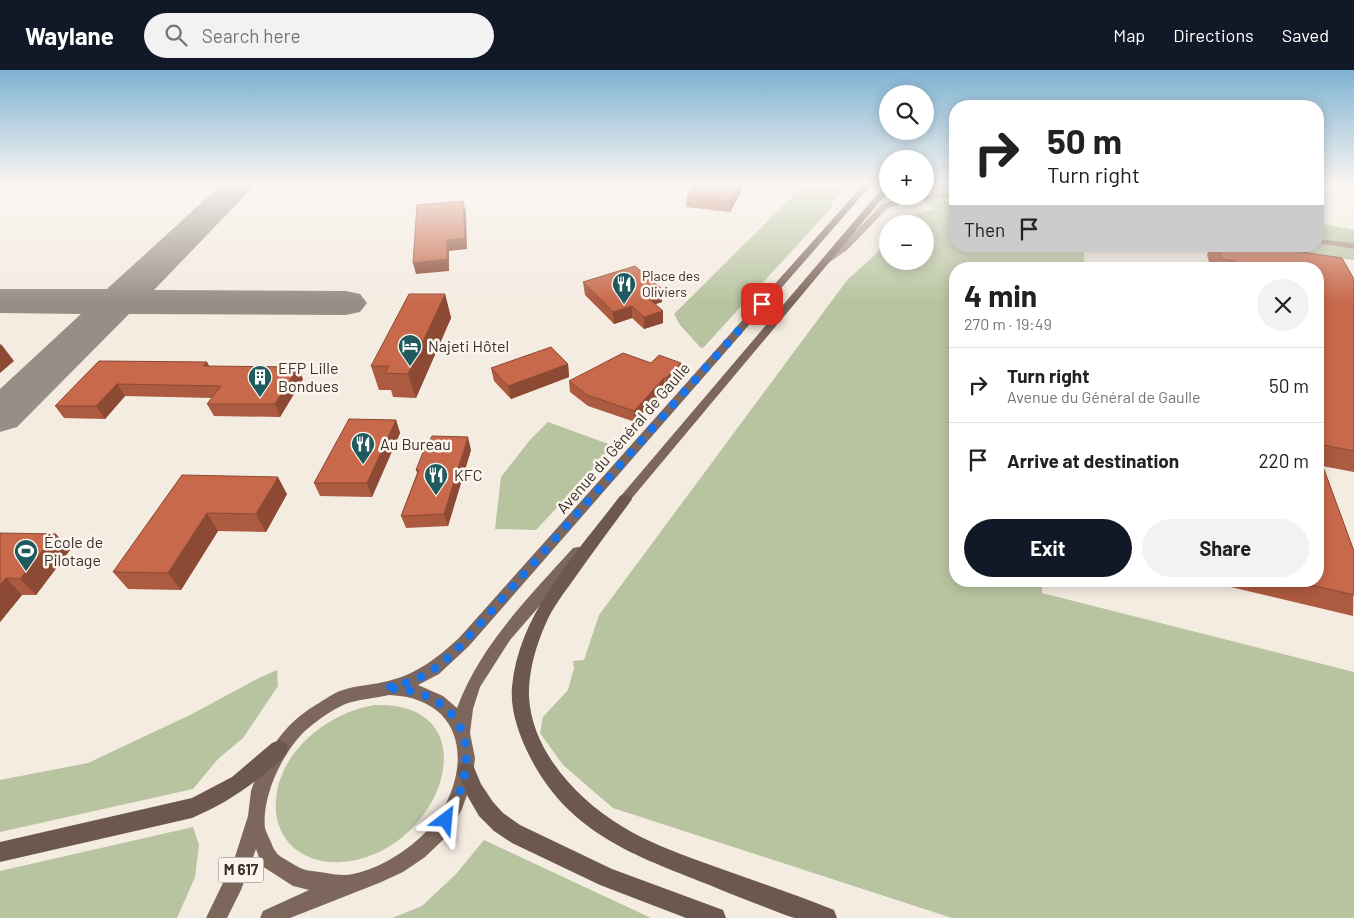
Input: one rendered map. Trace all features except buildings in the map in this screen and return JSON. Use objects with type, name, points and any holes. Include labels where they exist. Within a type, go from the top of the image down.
[{"type":"highway","points":[[625,499],[550,600],[534,632],[521,696],[526,725],[536,749],[550,774],[569,798],[594,820],[617,835],[695,869],[826,918]]},
{"type":"highway","points":[[0,852],[192,808],[214,800],[256,771],[279,749]]},
{"type":"highway","points":[[466,772],[482,804],[494,818],[508,829],[596,874],[715,918]]},
{"type":"main road","name":"Avenue du Général de Gaulle","points":[[255,818],[261,783],[279,749],[296,729],[327,706],[362,692],[410,683],[436,669],[464,642],[833,224]]},
{"type":"main road","points":[[270,918],[298,902],[392,870],[411,857],[438,831],[460,796],[467,760],[462,723],[464,709],[470,689],[488,660],[519,618],[625,499],[855,224]]},
{"type":"main road","points":[[824,262],[844,248],[868,224]]},
{"type":"main road","points":[[1324,242],[1354,246]]},
{"type":"main road","points":[[384,688],[411,690],[435,699],[456,720],[464,738]]},
{"type":"main road","points":[[255,818],[264,850],[278,868],[287,875],[310,884],[350,884]]},
{"type":"main road","name":"M 617","points":[[216,918],[241,870],[255,818]]},
{"type":"green space","points":[[765,224],[817,224],[703,348],[680,325],[674,314]]},
{"type":"green space","points":[[934,224],[949,224],[949,252],[1084,252],[1084,262],[949,262],[949,587],[1042,587],[1042,593],[1354,672],[1354,918],[952,918],[613,808],[563,765],[540,733],[543,717],[568,690],[574,668],[573,661],[584,660],[599,615],[848,279],[879,250],[879,270],[934,270]]},
{"type":"green space","points":[[1324,224],[1354,230],[1354,260],[1296,252],[1324,252]]},
{"type":"green space","points":[[548,422],[614,446],[536,530],[495,529],[501,477],[530,440]]},
{"type":"green space","points":[[277,670],[278,686],[243,738],[218,759],[193,789],[0,832],[0,780],[88,763],[192,714]]},
{"type":"green space","points":[[375,705],[412,710],[434,727],[443,751],[441,779],[428,808],[406,834],[377,853],[341,862],[330,862],[308,857],[289,843],[278,824],[276,813],[277,793],[282,774],[292,756],[320,728],[338,717]]},
{"type":"green space","points":[[193,827],[199,845],[195,877],[177,918],[0,918],[0,871]]},
{"type":"green space","points":[[484,840],[651,918],[392,918],[422,906],[456,874]]},
{"type":"taxiway","points":[[118,302],[199,224]]},
{"type":"taxiway","points":[[0,301],[118,302]]},
{"type":"taxiway","points":[[0,416],[118,302]]},
{"type":"taxiway","points":[[118,302],[346,303]]},
{"type":"place","name":"Place des Oliviers","points":[[624,305]]},
{"type":"place","name":"Najeti Hôtel","points":[[410,367]]},
{"type":"place","name":"EFP Lille Bondues","points":[[260,398]]},
{"type":"place","name":"Au Bureau","points":[[363,465]]},
{"type":"place","name":"KFC","points":[[436,496]]},
{"type":"place","name":"École de Pilotage","points":[[26,572]]},
{"type":"route","points":[[446,820],[460,796],[466,772],[467,760],[464,738],[456,720],[435,699],[416,691],[384,688],[410,683],[424,676],[436,669],[464,642],[762,304]]}]
